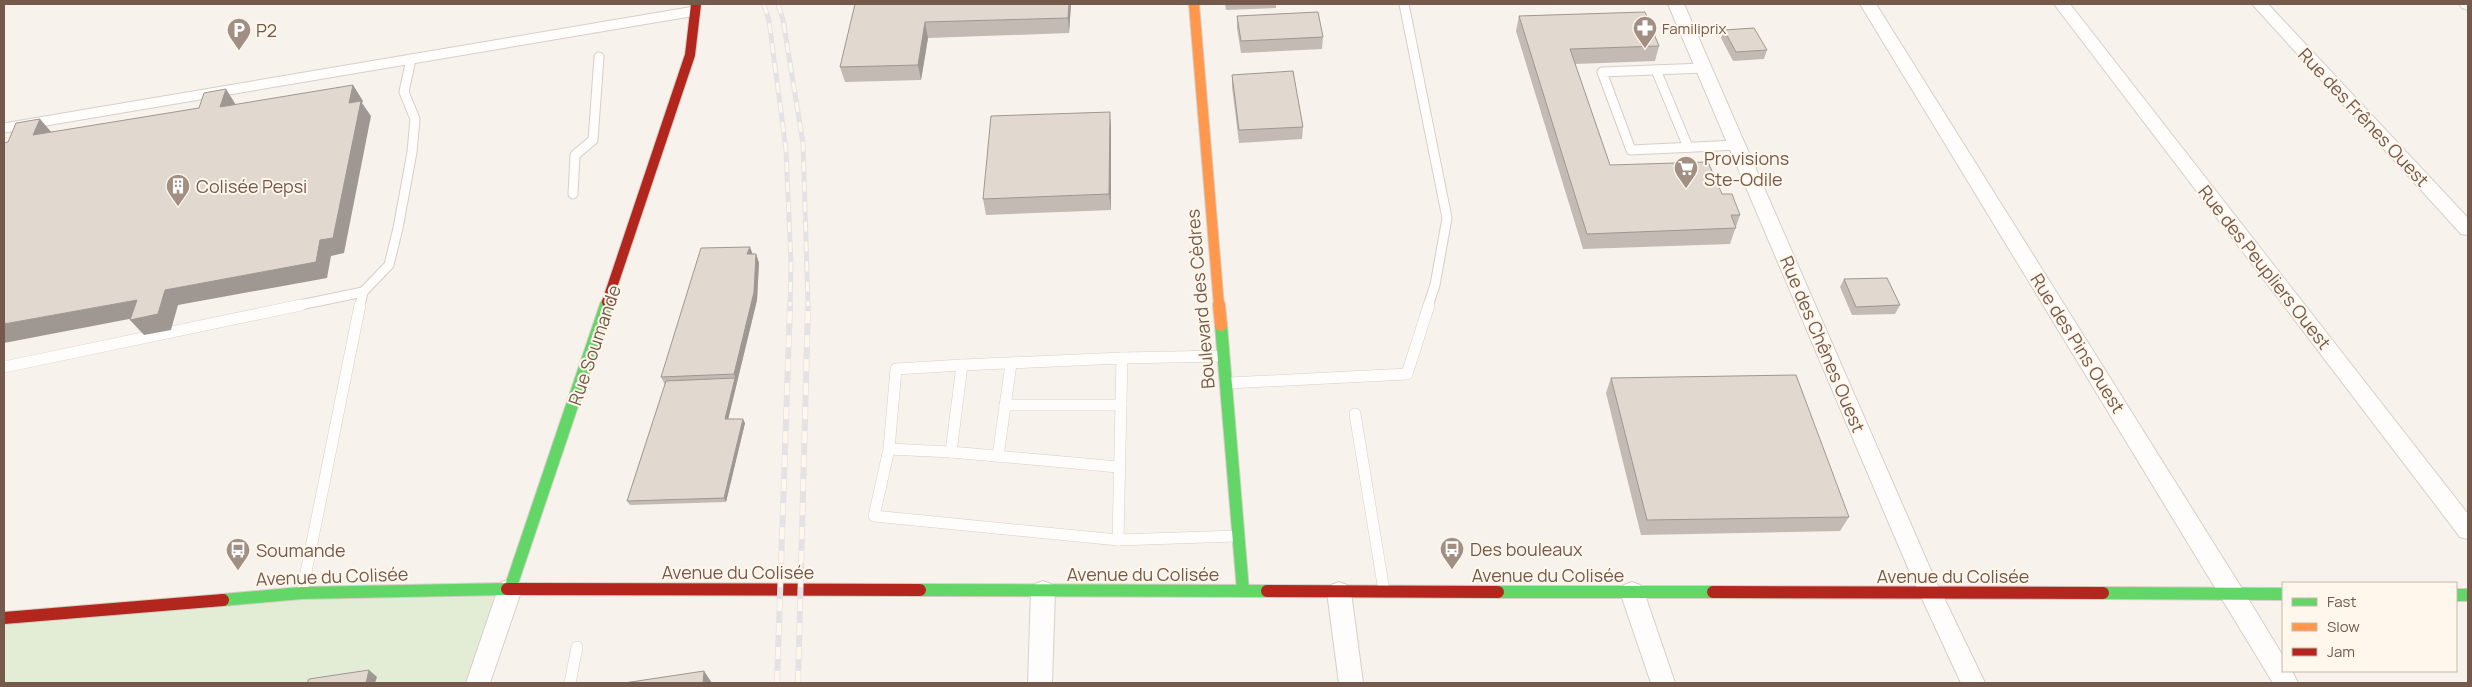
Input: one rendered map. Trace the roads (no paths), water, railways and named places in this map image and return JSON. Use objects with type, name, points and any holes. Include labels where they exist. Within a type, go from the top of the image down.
[{"type":"street","name":"Boulevard des Cèdres","points":[[1194,4],[1224,384],[1243,591]]},
{"type":"street","name":"Rue des Chênes Ouest","points":[[1676,4],[1931,593],[1974,683]]},
{"type":"street","name":"Rue des Pins Ouest","points":[[1868,4],[2233,594],[2286,683]]},
{"type":"street","name":"Rue des Peupliers Ouest","points":[[2062,4],[2468,530]]},
{"type":"street","name":"Rue des Frênes Ouest","points":[[2260,4],[2468,229]]},
{"type":"street","name":"Rue Soumande","points":[[478,683],[690,55],[697,8]]},
{"type":"street","name":"Avenue du Colisée","points":[[4,618],[302,593],[510,589],[2282,594]]},
{"type":"street","points":[[1040,683],[1043,591]]},
{"type":"street","points":[[1339,592],[1350,683]]},
{"type":"street","points":[[1632,592],[1663,683]]},
{"type":"lane","points":[[1224,384],[1407,374],[1435,285],[1447,218],[1404,4]]},
{"type":"lane","points":[[4,128],[697,8]]},
{"type":"lane","points":[[573,194],[575,156],[593,140],[599,58]]},
{"type":"lane","points":[[302,593],[363,292],[389,264],[398,228],[412,152],[415,119],[404,92],[411,59]]},
{"type":"lane","points":[[1704,68],[1602,72],[1631,150],[1737,145]]},
{"type":"lane","points":[[1656,70],[1688,147]]},
{"type":"lane","points":[[4,367],[363,292]]},
{"type":"lane","points":[[1222,356],[1122,358],[896,369],[889,449],[874,516],[1118,540],[1237,536]]},
{"type":"lane","points":[[1118,540],[1118,467],[1122,405],[1122,358]]},
{"type":"lane","points":[[998,456],[1011,364]]},
{"type":"lane","points":[[951,452],[962,365]]},
{"type":"lane","points":[[1006,405],[1122,405]]},
{"type":"lane","points":[[1355,414],[1385,592]]},
{"type":"lane","points":[[889,449],[951,452],[1118,467]]},
{"type":"lane","points":[[570,683],[577,647]]},
{"type":"railway","points":[[764,4],[769,21],[786,150],[791,264],[790,306]]},
{"type":"railway","points":[[778,4],[783,20],[803,143],[808,306]]},
{"type":"railway","points":[[777,683],[790,305]]},
{"type":"railway","points":[[798,683],[808,306]]},
{"type":"place","name":"Familiprix","points":[[1645,49]]},
{"type":"place","name":"P2","points":[[239,51]]},
{"type":"place","name":"Provisions Ste-Odile","points":[[1686,189]]},
{"type":"place","name":"Colisée Pepsi","points":[[178,207]]},
{"type":"place","name":"Des bouleaux","points":[[1452,570]]},
{"type":"place","name":"Soumande","points":[[238,571]]}]
